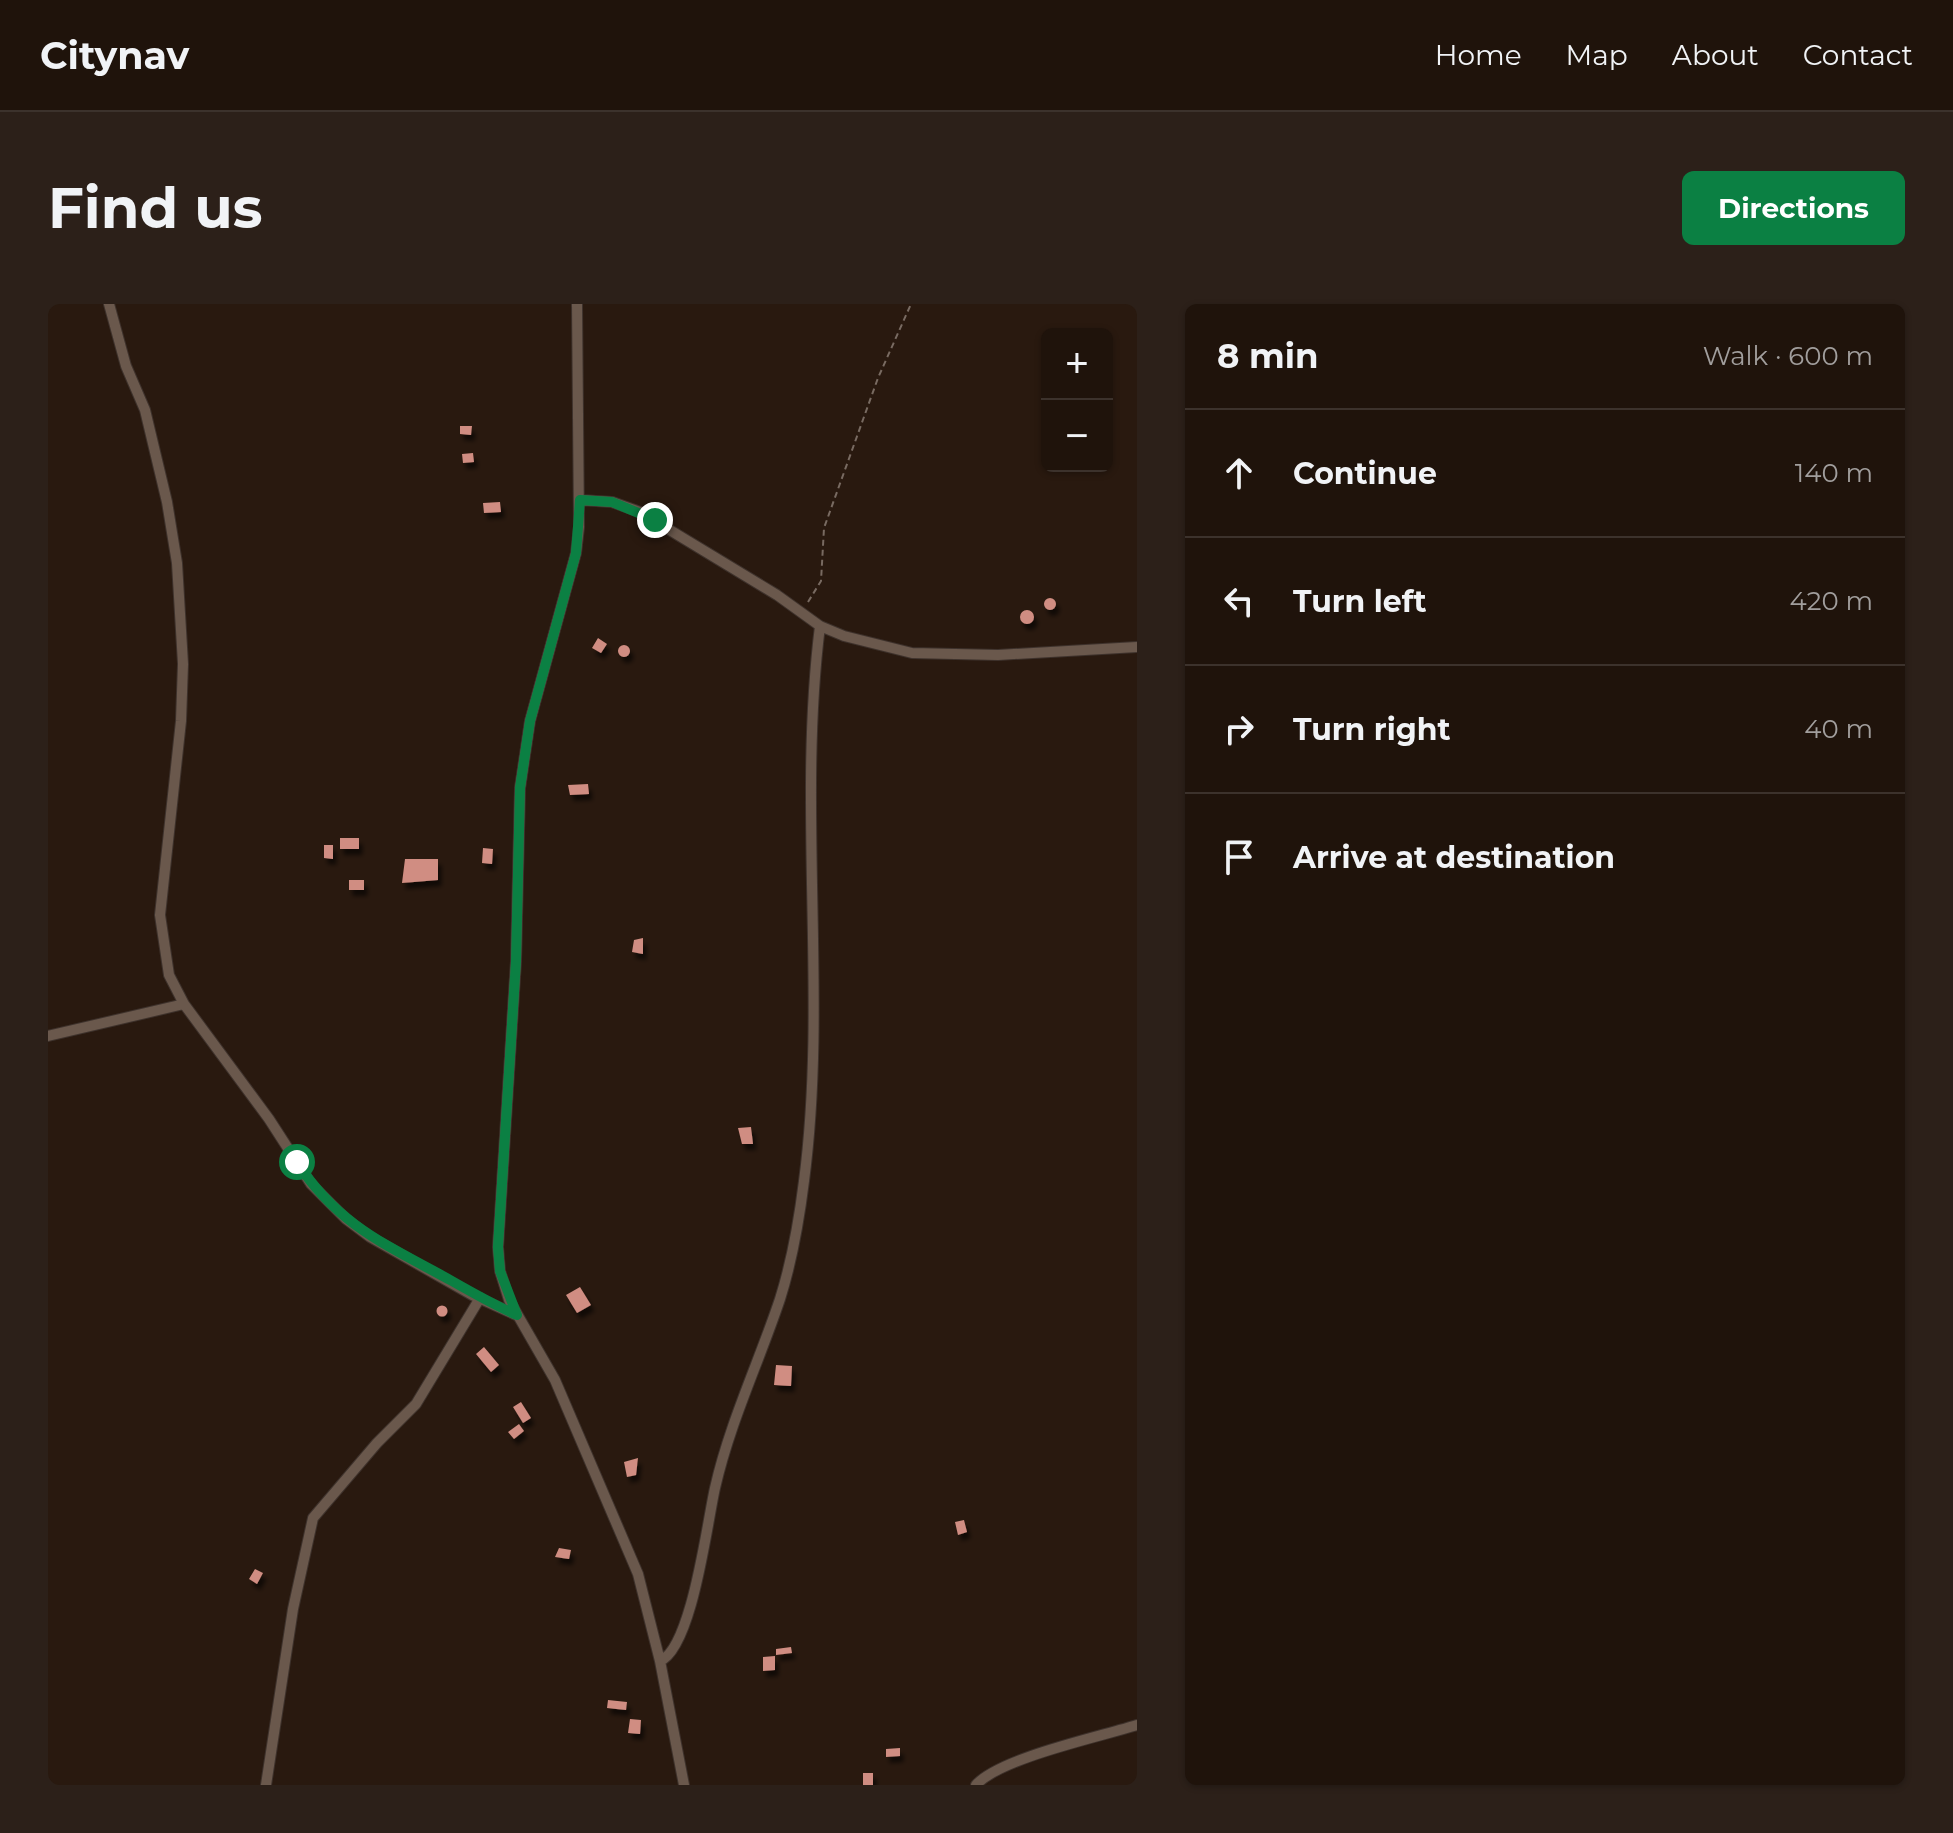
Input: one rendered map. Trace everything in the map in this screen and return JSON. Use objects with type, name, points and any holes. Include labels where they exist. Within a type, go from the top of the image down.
[{"type":"street","points":[[109,304],[126,366],[145,410],[167,502],[182,611],[181,707],[160,915],[169,975],[184,1004],[321,1196],[370,1237],[517,1315]]},
{"type":"street","points":[[577,304],[580,500],[576,553],[530,721],[520,788],[516,961],[498,1247],[500,1271],[517,1315],[555,1380],[638,1574],[660,1661],[684,1785]]},
{"type":"street","points":[[580,500],[612,502],[640,512],[801,610],[820,626],[912,653],[998,655],[1137,647]]},
{"type":"street","points":[[660,1661],[670,1657],[679,1644],[690,1615],[721,1460],[780,1299],[792,1253],[804,1179],[814,1012],[813,686],[820,626]]},
{"type":"street","points":[[48,1036],[184,1004]]},
{"type":"street","points":[[266,1785],[298,1581],[313,1518],[377,1443],[416,1404],[480,1298]]},
{"type":"street","points":[[976,1785],[991,1773],[1021,1760],[1137,1725]]},
{"type":"path","points":[[801,610],[816,593],[821,581],[824,528],[878,378],[911,304]]},
{"type":"building","points":[[460,426],[472,426],[471,435],[460,434]]},
{"type":"building","points":[[473,453],[474,462],[463,463],[462,454]]},
{"type":"building","points":[[500,502],[501,512],[484,513],[483,503]]},
{"type":"building","points":[[1050,598],[1056,604],[1050,610],[1044,604]]},
{"type":"building","points":[[1027,610],[1034,617],[1027,624],[1020,617]]},
{"type":"building","points":[[598,638],[607,644],[601,653],[592,648]]},
{"type":"building","points":[[624,645],[630,651],[624,657],[618,651]]},
{"type":"building","points":[[588,784],[589,794],[570,795],[568,785]]},
{"type":"building","points":[[340,838],[359,838],[359,849],[340,849]]},
{"type":"building","points":[[324,845],[333,845],[333,859],[324,858]]},
{"type":"building","points":[[483,848],[493,849],[492,864],[482,863]]},
{"type":"building","points":[[405,859],[438,859],[438,880],[402,883]]},
{"type":"building","points":[[349,880],[364,880],[364,890],[349,890]]},
{"type":"building","points":[[643,938],[643,954],[632,952],[634,940]]},
{"type":"building","points":[[751,1127],[753,1144],[742,1144],[738,1128]]},
{"type":"building","points":[[580,1287],[591,1305],[577,1313],[566,1295]]},
{"type":"building","points":[[442,1305],[448,1311],[442,1317],[436,1311]]},
{"type":"building","points":[[484,1347],[499,1365],[491,1372],[476,1354]]},
{"type":"building","points":[[776,1365],[792,1366],[791,1386],[774,1385]]},
{"type":"building","points":[[521,1402],[531,1418],[523,1423],[513,1407]]},
{"type":"building","points":[[519,1424],[524,1431],[514,1439],[508,1432]]},
{"type":"building","points":[[638,1458],[636,1475],[627,1477],[624,1462]]},
{"type":"building","points":[[964,1520],[967,1532],[958,1535],[955,1522]]},
{"type":"building","points":[[559,1548],[571,1550],[569,1559],[555,1557]]},
{"type":"building","points":[[255,1569],[263,1573],[257,1584],[249,1579]]},
{"type":"building","points":[[791,1647],[792,1653],[776,1655],[776,1649]]},
{"type":"building","points":[[775,1656],[775,1670],[763,1671],[763,1657]]},
{"type":"building","points":[[608,1700],[627,1702],[626,1710],[607,1708]]},
{"type":"building","points":[[630,1719],[641,1720],[640,1734],[628,1733]]},
{"type":"building","points":[[900,1748],[900,1756],[886,1757],[886,1749]]},
{"type":"building","points":[[863,1773],[873,1773],[873,1785],[863,1785]]},
{"type":"route","points":[[297,1162],[321,1196],[370,1237],[472,1295],[517,1315],[500,1271],[498,1247],[516,961],[520,788],[530,721],[576,553],[580,500],[612,502],[655,520]]}]
